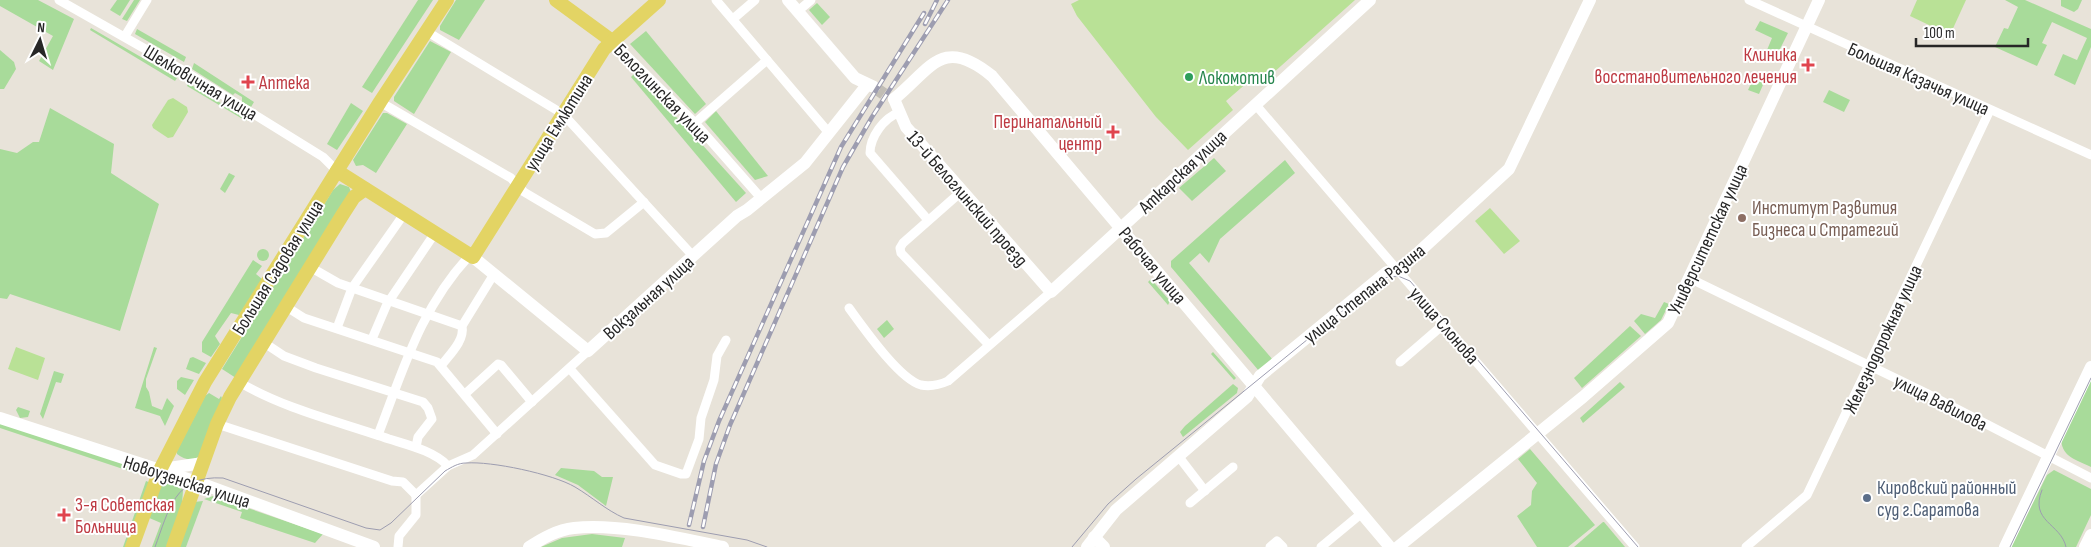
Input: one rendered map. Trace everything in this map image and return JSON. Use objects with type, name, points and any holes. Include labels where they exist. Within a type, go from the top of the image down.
[{"type":"main road","name":"Большая Садовая улица","points":[[132,547],[160,470],[205,382],[380,102],[447,0]]},
{"type":"main road","name":"Белоглинская улица","points":[[556,0],[612,41]]},
{"type":"main road","name":"улица Емлютина","points":[[471,256],[518,186],[604,49],[659,0]]},
{"type":"main road","points":[[788,0],[798,11]]},
{"type":"main road","name":"Аткарская улица","points":[[1050,292],[1370,0]]},
{"type":"main road","name":"улица Степана Разина","points":[[1090,542],[1116,510],[1247,397],[1260,376],[1362,291],[1387,272],[1398,269],[1509,169],[1590,0]]},
{"type":"main road","name":"Университетская улица","points":[[1398,547],[1668,324],[1819,0]]},
{"type":"main road","name":"Вокзальная улица","points":[[588,351],[692,256],[805,163],[871,86],[855,78],[798,11]]},
{"type":"main road","name":"Рабочая улица","points":[[891,98],[941,58],[950,56],[982,67],[1002,88],[1254,384],[1390,547]]},
{"type":"main road","name":"13-й Белоглинский проезд","points":[[891,98],[906,127],[1050,292]]},
{"type":"main road","points":[[337,171],[471,256],[588,351]]},
{"type":"main road","name":"Большая Садовая улица","points":[[172,547],[217,424],[239,382],[354,196],[365,190]]},
{"type":"main road","points":[[2005,547],[2091,367]]},
{"type":"main road","name":"Новоузенская улица","points":[[0,418],[197,482],[374,547]]},
{"type":"main road","points":[[160,470],[203,464]]},
{"type":"main road","points":[[528,547],[544,537],[573,528],[619,529],[723,547]]},
{"type":"main road","points":[[2085,547],[2091,535]]},
{"type":"main road","points":[[1090,542],[1104,547]]},
{"type":"street","name":"Шелковичная улица","points":[[59,0],[125,36],[323,157],[337,171]]},
{"type":"street","points":[[125,36],[147,0]]},
{"type":"street","points":[[716,0],[829,133]]},
{"type":"street","points":[[733,19],[755,0]]},
{"type":"street","points":[[798,11],[811,0]]},
{"type":"street","name":"Большая Казачья улица","points":[[1748,0],[1806,28],[2091,155]]},
{"type":"street","points":[[426,31],[563,114],[692,256]]},
{"type":"street","name":"Белоглинская улица","points":[[612,41],[695,123],[761,198]]},
{"type":"street","points":[[695,123],[767,60]]},
{"type":"street","points":[[380,102],[511,178],[524,192],[595,234],[601,235],[606,233],[644,202]]},
{"type":"street","name":"улица Слонова","points":[[1255,104],[1636,547]]},
{"type":"street","name":"Железнодорожная улица","points":[[1746,547],[1807,495],[1870,366],[1990,110]]},
{"type":"street","points":[[898,113],[890,116],[873,138],[870,153],[928,220]]},
{"type":"street","points":[[962,191],[928,220],[900,248],[901,253],[988,344]]},
{"type":"street","points":[[337,328],[352,288],[404,214]]},
{"type":"street","points":[[372,339],[389,300],[435,233]]},
{"type":"street","name":"улица Емлютина","points":[[378,435],[408,352],[427,314],[443,289],[471,256]]},
{"type":"street","points":[[310,267],[338,283],[462,326]]},
{"type":"street","points":[[442,366],[458,342],[463,331],[462,326],[494,274]]},
{"type":"street","name":"улица Вавилова","points":[[1689,278],[1870,366],[2088,477]]},
{"type":"street","name":"Аткарская улица","points":[[849,308],[906,378],[920,384],[935,386],[948,381],[988,344],[1050,292]]},
{"type":"street","points":[[285,306],[304,318],[437,362],[497,434]]},
{"type":"street","points":[[1400,362],[1444,324]]},
{"type":"street","points":[[570,369],[655,464],[680,474],[686,474],[699,439],[701,418],[714,380],[717,356],[726,340]]},
{"type":"street","points":[[263,342],[284,356],[394,394],[423,402],[428,408],[432,419],[418,438],[416,447]]},
{"type":"street","name":"Вокзальная улица","points":[[416,495],[448,466],[473,454],[497,434],[588,351]]},
{"type":"street","points":[[465,394],[498,364],[501,365],[532,402]]},
{"type":"street","points":[[239,382],[272,398],[416,447],[448,466]]},
{"type":"street","points":[[217,424],[360,472],[403,482],[416,495],[416,515],[399,536],[398,547]]},
{"type":"street","points":[[1178,457],[1205,491]]},
{"type":"street","points":[[1190,503],[1233,468]]},
{"type":"street","points":[[1321,547],[1362,512]]},
{"type":"green space","points":[[0,0],[38,0],[74,19],[53,70],[39,61],[53,36],[0,6]]},
{"type":"green space","points":[[117,0],[130,0],[120,16],[110,10]]},
{"type":"green space","points":[[134,0],[140,0],[127,21],[122,19]]},
{"type":"green space","points":[[418,0],[433,0],[372,93],[362,87]]},
{"type":"green space","points":[[456,0],[485,0],[459,40],[440,30],[440,26]]},
{"type":"green space","name":"Локомотив","points":[[1079,0],[1355,0],[1263,82],[1256,75],[1226,101],[1233,110],[1188,150],[1156,117],[1077,16],[1071,4]]},
{"type":"green space","points":[[1917,0],[1966,0],[1950,35],[1910,16]]},
{"type":"green space","points":[[2005,0],[2025,0],[2091,29],[2091,47],[2075,85],[2054,75],[2063,54],[2077,60],[2087,38],[2052,22],[2042,43],[2047,45],[2037,66],[1995,47],[2004,28],[2008,29],[2018,7]]},
{"type":"green space","points":[[2061,0],[2082,0],[2078,9],[2074,12],[2061,6]]},
{"type":"green space","points":[[817,3],[830,17],[822,25],[809,10]]},
{"type":"green space","points":[[1760,21],[1788,33],[1777,55],[1767,50],[1772,38],[1755,30]]},
{"type":"green space","points":[[91,28],[177,78],[175,81],[90,30]]},
{"type":"green space","points":[[137,29],[186,57],[184,62],[135,34]]},
{"type":"green space","points":[[646,31],[706,104],[695,114],[630,44]]},
{"type":"green space","points":[[430,41],[451,52],[414,114],[394,101],[394,97]]},
{"type":"green space","points":[[0,50],[14,62],[16,69],[4,89],[0,89]]},
{"type":"green space","points":[[194,63],[254,102],[251,107],[242,102],[242,97],[235,93],[233,95],[192,69]]},
{"type":"green space","points":[[1756,73],[1766,78],[1759,94],[1748,90]]},
{"type":"green space","points":[[634,74],[688,129],[746,193],[736,202],[631,77]]},
{"type":"green space","points":[[188,83],[247,119],[246,121],[187,86]]},
{"type":"green space","points":[[1829,90],[1850,100],[1844,112],[1823,102]]},
{"type":"green space","points":[[173,98],[187,107],[188,112],[173,137],[168,138],[153,128],[152,125],[168,100]]},
{"type":"green space","points":[[351,103],[363,111],[337,150],[327,144]]},
{"type":"green space","points":[[50,108],[114,144],[111,173],[159,204],[120,331],[10,294],[7,299],[0,298],[0,149],[17,153],[33,142],[39,142]]},
{"type":"green space","points":[[716,111],[768,176],[755,180],[705,122]]},
{"type":"green space","points":[[383,113],[387,113],[407,124],[376,173],[363,165],[356,166],[353,160]]},
{"type":"green space","points":[[1214,158],[1226,171],[1192,201],[1179,188]]},
{"type":"green space","points":[[1285,160],[1295,173],[1220,239],[1209,263],[1200,253],[1189,263],[1274,361],[1259,371],[1171,267],[1171,261]]},
{"type":"green space","points":[[229,173],[235,176],[225,193],[220,189]]},
{"type":"green space","points":[[340,184],[349,187],[351,192],[236,378],[222,369],[333,190]]},
{"type":"green space","points":[[1490,208],[1520,241],[1504,254],[1475,221]]},
{"type":"green space","points":[[263,249],[269,255],[263,261],[257,255]]},
{"type":"green space","points":[[253,260],[262,266],[256,274],[262,279],[239,315],[231,313],[215,336],[220,344],[211,357],[202,352],[202,342]]},
{"type":"green space","points":[[1151,279],[1170,301],[1168,305],[1148,282]]},
{"type":"green space","points":[[1664,302],[1669,304],[1661,320],[1645,334],[1634,321],[1641,314],[1655,318]]},
{"type":"green space","points":[[887,320],[894,329],[884,338],[877,329]]},
{"type":"green space","points":[[1630,326],[1641,336],[1582,388],[1574,378]]},
{"type":"green space","points":[[16,347],[45,358],[38,380],[8,369]]},
{"type":"green space","points":[[154,347],[157,348],[146,379],[146,387],[152,406],[162,410],[167,398],[174,406],[165,426],[160,416],[135,408]]},
{"type":"green space","points":[[1213,352],[1236,378],[1234,380],[1211,354]]},
{"type":"green space","points":[[193,357],[206,363],[199,374],[186,369],[190,358]]},
{"type":"green space","points":[[54,371],[64,374],[61,383],[56,382],[43,419],[40,414]]},
{"type":"green space","points":[[181,377],[194,380],[185,395],[177,389],[177,381]]},
{"type":"green space","points":[[2091,377],[2091,467],[2066,453],[2063,449],[2061,437]]},
{"type":"green space","points":[[1620,382],[1625,387],[1583,423],[1580,418]]},
{"type":"green space","points":[[1233,384],[1238,388],[1237,393],[1183,437],[1180,432],[1185,426]]},
{"type":"green space","points":[[209,393],[219,399],[221,396],[222,398],[201,455],[195,459],[183,458],[177,454],[177,451],[205,396]]},
{"type":"green space","points":[[18,407],[30,411],[28,417],[20,418],[16,410]]},
{"type":"green space","points":[[0,422],[137,468],[138,474],[0,428]]},
{"type":"green space","points":[[1530,449],[1595,525],[1568,547],[1537,547],[1517,516],[1531,505],[1532,491],[1537,483],[1518,459]]},
{"type":"green space","points":[[561,468],[594,471],[602,477],[613,477],[606,506],[578,485],[555,475]]},
{"type":"green space","points":[[2054,470],[2091,489],[2091,515],[2076,547],[2011,547],[2047,475]]},
{"type":"green space","points":[[162,480],[175,482],[183,490],[182,505],[167,547],[152,547],[161,523],[147,517]]},
{"type":"green space","points":[[146,481],[151,483],[129,547],[123,547]]},
{"type":"green space","points":[[213,496],[323,534],[315,543],[240,518],[242,512],[204,499]]},
{"type":"green space","points":[[203,501],[186,547],[178,547],[194,502]]},
{"type":"green space","points":[[1603,522],[1625,547],[1574,547]]},
{"type":"green space","points":[[592,534],[625,538],[622,547],[541,547],[562,538]]},
{"type":"tunnel","points":[[874,87],[888,97]]},
{"type":"tram line","points":[[1072,547],[1108,504],[1136,479],[1383,278],[1398,276],[1410,281],[1638,547]]},
{"type":"tram line","points":[[2010,547],[2091,378]]},
{"type":"tram line","points":[[155,547],[170,508],[184,489],[194,482],[223,478],[366,528],[380,530],[391,523],[445,471],[466,463],[490,464],[522,469],[552,477],[575,487],[624,518],[747,540],[767,547]]},
{"type":"tram line","points":[[2042,490],[2039,501],[2040,509],[2047,522],[2063,539],[2066,547]]},
{"type":"railway","points":[[925,24],[937,0]]},
{"type":"railway","points":[[703,527],[716,464],[730,425],[843,167],[872,117],[948,0]]},
{"type":"railway","points":[[689,525],[704,461],[719,421],[841,147],[924,13]]},
{"type":"place","name":"Клиника восстановительного лечения","points":[[1808,65]]},
{"type":"place","name":"Локомотив","points":[[1189,77]]},
{"type":"place","name":"Аптека","points":[[248,82]]},
{"type":"place","name":"Перинатальный центр","points":[[1113,132]]},
{"type":"place","name":"Институт Развития Бизнеса и Стратегий","points":[[1742,218]]},
{"type":"place","name":"Кировский районный суд г.Саратова","points":[[1867,498]]},
{"type":"place","name":"3-я Советская Больница","points":[[64,515]]}]
